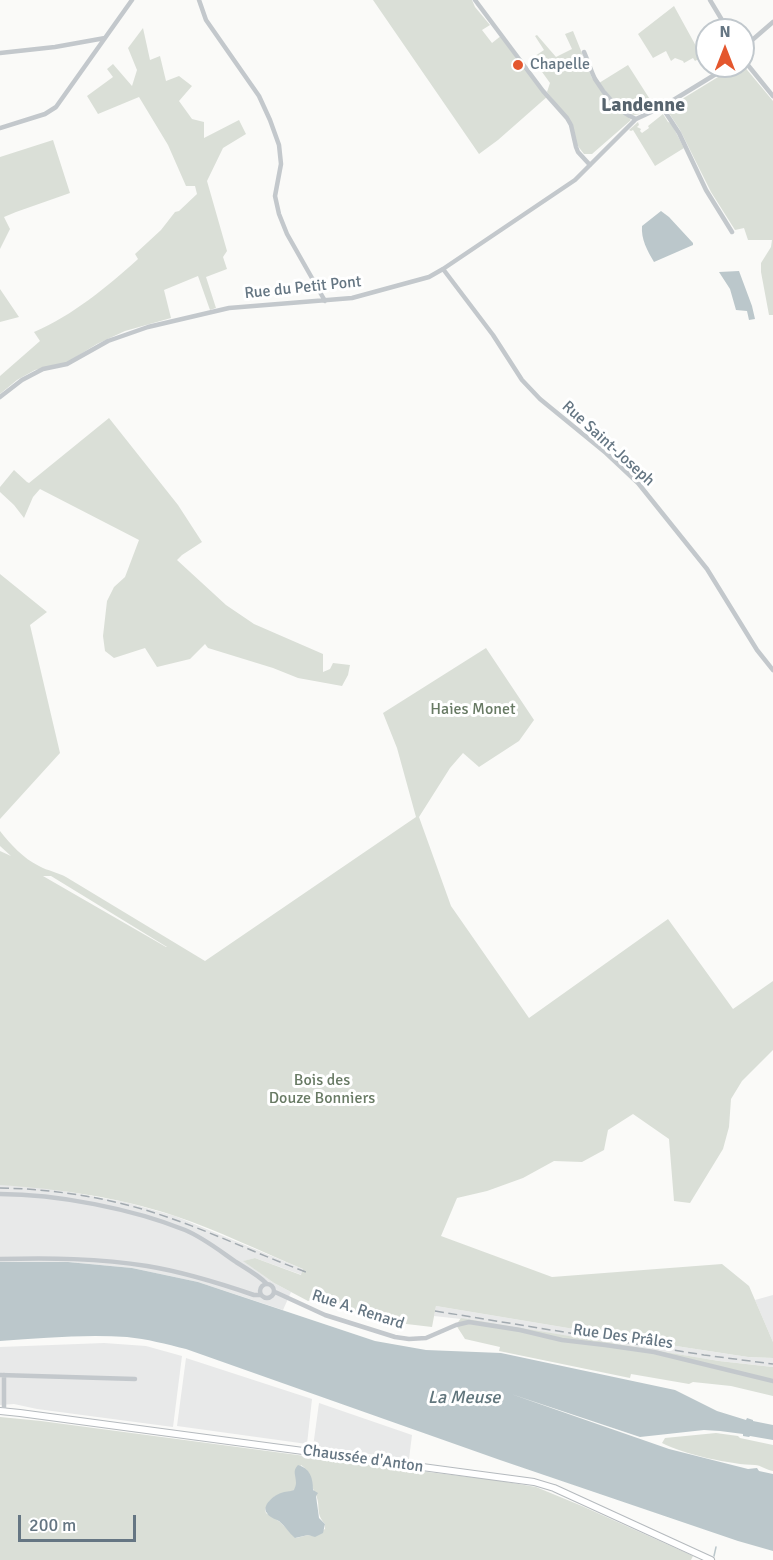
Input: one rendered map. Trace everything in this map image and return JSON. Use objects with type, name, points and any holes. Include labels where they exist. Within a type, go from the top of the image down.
[{"type":"main road","name":"Chaussée d'Anton","points":[[2,1411],[534,1482],[564,1492],[697,1557],[711,1560]]},
{"type":"street","points":[[0,128],[45,114],[56,107],[132,0]]},
{"type":"street","points":[[200,0],[206,20],[258,96],[270,120],[279,145],[281,164],[275,196],[279,214],[287,234],[325,301]]},
{"type":"street","points":[[475,0],[543,91],[567,118],[578,152],[590,165]]},
{"type":"street","points":[[710,0],[721,18]]},
{"type":"street","points":[[755,38],[773,22]]},
{"type":"street","points":[[0,53],[55,47],[105,38]]},
{"type":"street","points":[[584,52],[595,79],[606,94],[629,117],[636,119],[662,107],[709,78]]},
{"type":"street","points":[[755,74],[773,96]]},
{"type":"street","points":[[662,107],[682,140],[706,190],[732,232]]},
{"type":"street","name":"Rue du Petit Pont","points":[[0,397],[22,380],[43,369],[67,364],[108,341],[148,327],[229,308],[352,298],[429,277],[575,180],[636,119]]},
{"type":"street","name":"Rue Saint-Joseph","points":[[443,269],[493,335],[522,380],[540,399],[606,453],[638,483],[707,569],[757,650],[773,670]]},
{"type":"street","points":[[0,1194],[45,1197],[93,1204],[155,1220],[186,1231],[205,1240],[266,1283],[271,1284],[275,1292],[267,1298],[192,1275],[148,1266],[69,1258],[0,1259]]},
{"type":"street","points":[[261,1295],[261,1288],[266,1283]]},
{"type":"street","name":"Rue A. Renard","points":[[275,1292],[325,1315],[395,1337],[426,1338],[469,1322]]},
{"type":"street","name":"Rue Des Prâles","points":[[469,1322],[520,1330],[562,1340],[654,1352],[773,1381]]},
{"type":"street","points":[[2,1411],[2,1375],[135,1380]]},
{"type":"shaded area","points":[[0,1143],[48,1188],[125,1202],[175,1216],[303,1269],[302,1275],[255,1258],[244,1261],[274,1283],[291,1292],[283,1310],[198,1282],[132,1268],[68,1262],[0,1262]]},
{"type":"shaded area","points":[[773,1295],[773,1342],[755,1300]]},
{"type":"shaded area","points":[[436,1306],[676,1346],[748,1357],[773,1358],[773,1367],[719,1361],[434,1316]]},
{"type":"shaded area","points":[[104,1343],[146,1346],[182,1356],[173,1427],[14,1404],[0,1405],[0,1347]]},
{"type":"shaded area","points":[[186,1358],[312,1399],[307,1444],[177,1426]]},
{"type":"shaded area","points":[[319,1403],[412,1435],[409,1459],[313,1447]]},
{"type":"green space","points":[[373,0],[472,0],[490,25],[482,30],[492,43],[502,35],[548,96],[479,154]]},
{"type":"green space","points":[[674,6],[695,44],[695,61],[693,58],[684,63],[675,58],[671,61],[666,51],[653,58],[638,34]]},
{"type":"green space","points":[[143,28],[150,60],[160,56],[166,81],[179,76],[192,86],[179,101],[192,119],[204,122],[204,138],[239,120],[246,134],[223,148],[207,181],[227,251],[223,257],[227,269],[206,277],[216,308],[210,310],[198,276],[164,290],[171,318],[125,331],[97,344],[66,363],[35,370],[17,380],[0,394],[0,376],[40,341],[34,332],[76,309],[114,280],[138,259],[135,254],[161,230],[175,212],[197,194],[195,186],[186,186],[168,145],[139,97],[98,114],[87,96],[113,77],[107,69],[113,64],[132,86],[137,70],[128,48]]},
{"type":"green space","points":[[573,31],[592,78],[631,120],[592,154],[584,154],[577,145],[572,123],[547,92],[550,83],[532,58],[544,50],[535,36],[537,35],[556,57],[572,49],[565,34]]},
{"type":"green space","points":[[628,65],[651,101],[658,100],[659,106],[641,114],[631,114],[626,112],[599,83]]},
{"type":"green space","points":[[716,78],[754,78],[773,101],[773,315],[769,315],[761,272],[761,263],[771,247],[772,240],[748,240],[744,228],[735,230],[711,192],[680,130],[667,110]]},
{"type":"green space","points":[[663,114],[671,123],[684,148],[655,166],[633,130],[629,130],[638,122],[637,127],[642,133]]},
{"type":"green space","points":[[53,140],[70,193],[4,217],[10,229],[0,249],[0,157]]},
{"type":"green space","points":[[0,289],[19,317],[0,322]]},
{"type":"green space","points":[[109,418],[178,505],[202,542],[177,560],[226,605],[254,624],[323,654],[323,672],[330,669],[333,663],[350,665],[342,686],[298,678],[208,648],[205,644],[190,659],[157,667],[145,648],[114,658],[105,651],[103,636],[107,601],[114,587],[125,577],[139,540],[40,489],[33,497],[24,518],[0,492],[0,487],[14,470],[29,483]]},
{"type":"green space","points":[[0,574],[47,612],[30,625],[60,753],[0,819]]},
{"type":"green space","name":"Bois des Douze Bonniers","points":[[486,648],[534,720],[519,741],[479,767],[463,753],[450,768],[419,817],[451,906],[529,1018],[668,919],[733,1009],[773,981],[773,1050],[742,1081],[731,1099],[729,1127],[723,1149],[690,1203],[674,1201],[669,1139],[633,1114],[608,1130],[604,1150],[582,1162],[554,1161],[523,1178],[487,1191],[457,1198],[441,1236],[552,1277],[722,1264],[749,1286],[773,1342],[773,1358],[748,1357],[676,1346],[436,1306],[432,1327],[398,1323],[317,1299],[308,1301],[274,1283],[243,1261],[255,1258],[301,1275],[303,1269],[175,1216],[154,1209],[89,1195],[0,1185],[0,851],[11,856],[0,846],[0,831],[18,851],[33,863],[66,877],[205,961],[416,817],[397,748],[383,713]],"holes":[[[43,876],[51,876],[167,947]]]},
{"type":"green space","points":[[461,1318],[719,1361],[773,1367],[773,1396],[731,1386],[693,1382],[689,1384],[631,1374],[630,1378],[499,1351],[500,1347],[465,1339],[456,1325]]},
{"type":"green space","points":[[0,1417],[536,1487],[693,1556],[691,1560],[0,1560]],"holes":[[[301,1465],[310,1477],[325,1529],[313,1536],[296,1538],[265,1510],[274,1497],[295,1490]]]},
{"type":"green space","points":[[716,1433],[773,1445],[773,1471],[757,1465],[694,1455],[662,1443],[665,1438]]},
{"type":"water","points":[[661,211],[693,245],[654,262],[644,240],[642,226]]},
{"type":"water","points":[[739,271],[755,319],[749,320],[747,311],[736,310],[730,289],[719,272]]},
{"type":"water","name":"La Meuse","points":[[0,1262],[68,1262],[132,1268],[198,1282],[375,1341],[426,1350],[501,1353],[675,1390],[717,1411],[773,1425],[773,1440],[704,1430],[640,1437],[511,1394],[669,1449],[748,1469],[757,1468],[759,1471],[773,1474],[773,1551],[500,1460],[186,1349],[142,1339],[111,1336],[0,1341]]},
{"type":"water","points":[[298,1465],[308,1471],[313,1490],[318,1493],[316,1496],[319,1518],[325,1524],[323,1533],[315,1537],[308,1535],[295,1538],[279,1521],[269,1516],[266,1510],[267,1504],[275,1496],[294,1490],[295,1471]]},
{"type":"waterway","points":[[714,1556],[716,1547]]},
{"type":"railway","points":[[0,1188],[43,1190],[129,1205],[187,1224],[306,1272]]},
{"type":"railway","points":[[435,1311],[773,1364]]},
{"type":"place","name":"Chapelle","points":[[518,65]]},
{"type":"district","name":"Landenne","points":[[643,106]]},
{"type":"park label","name":"Haies Monet","points":[[473,710]]}]
